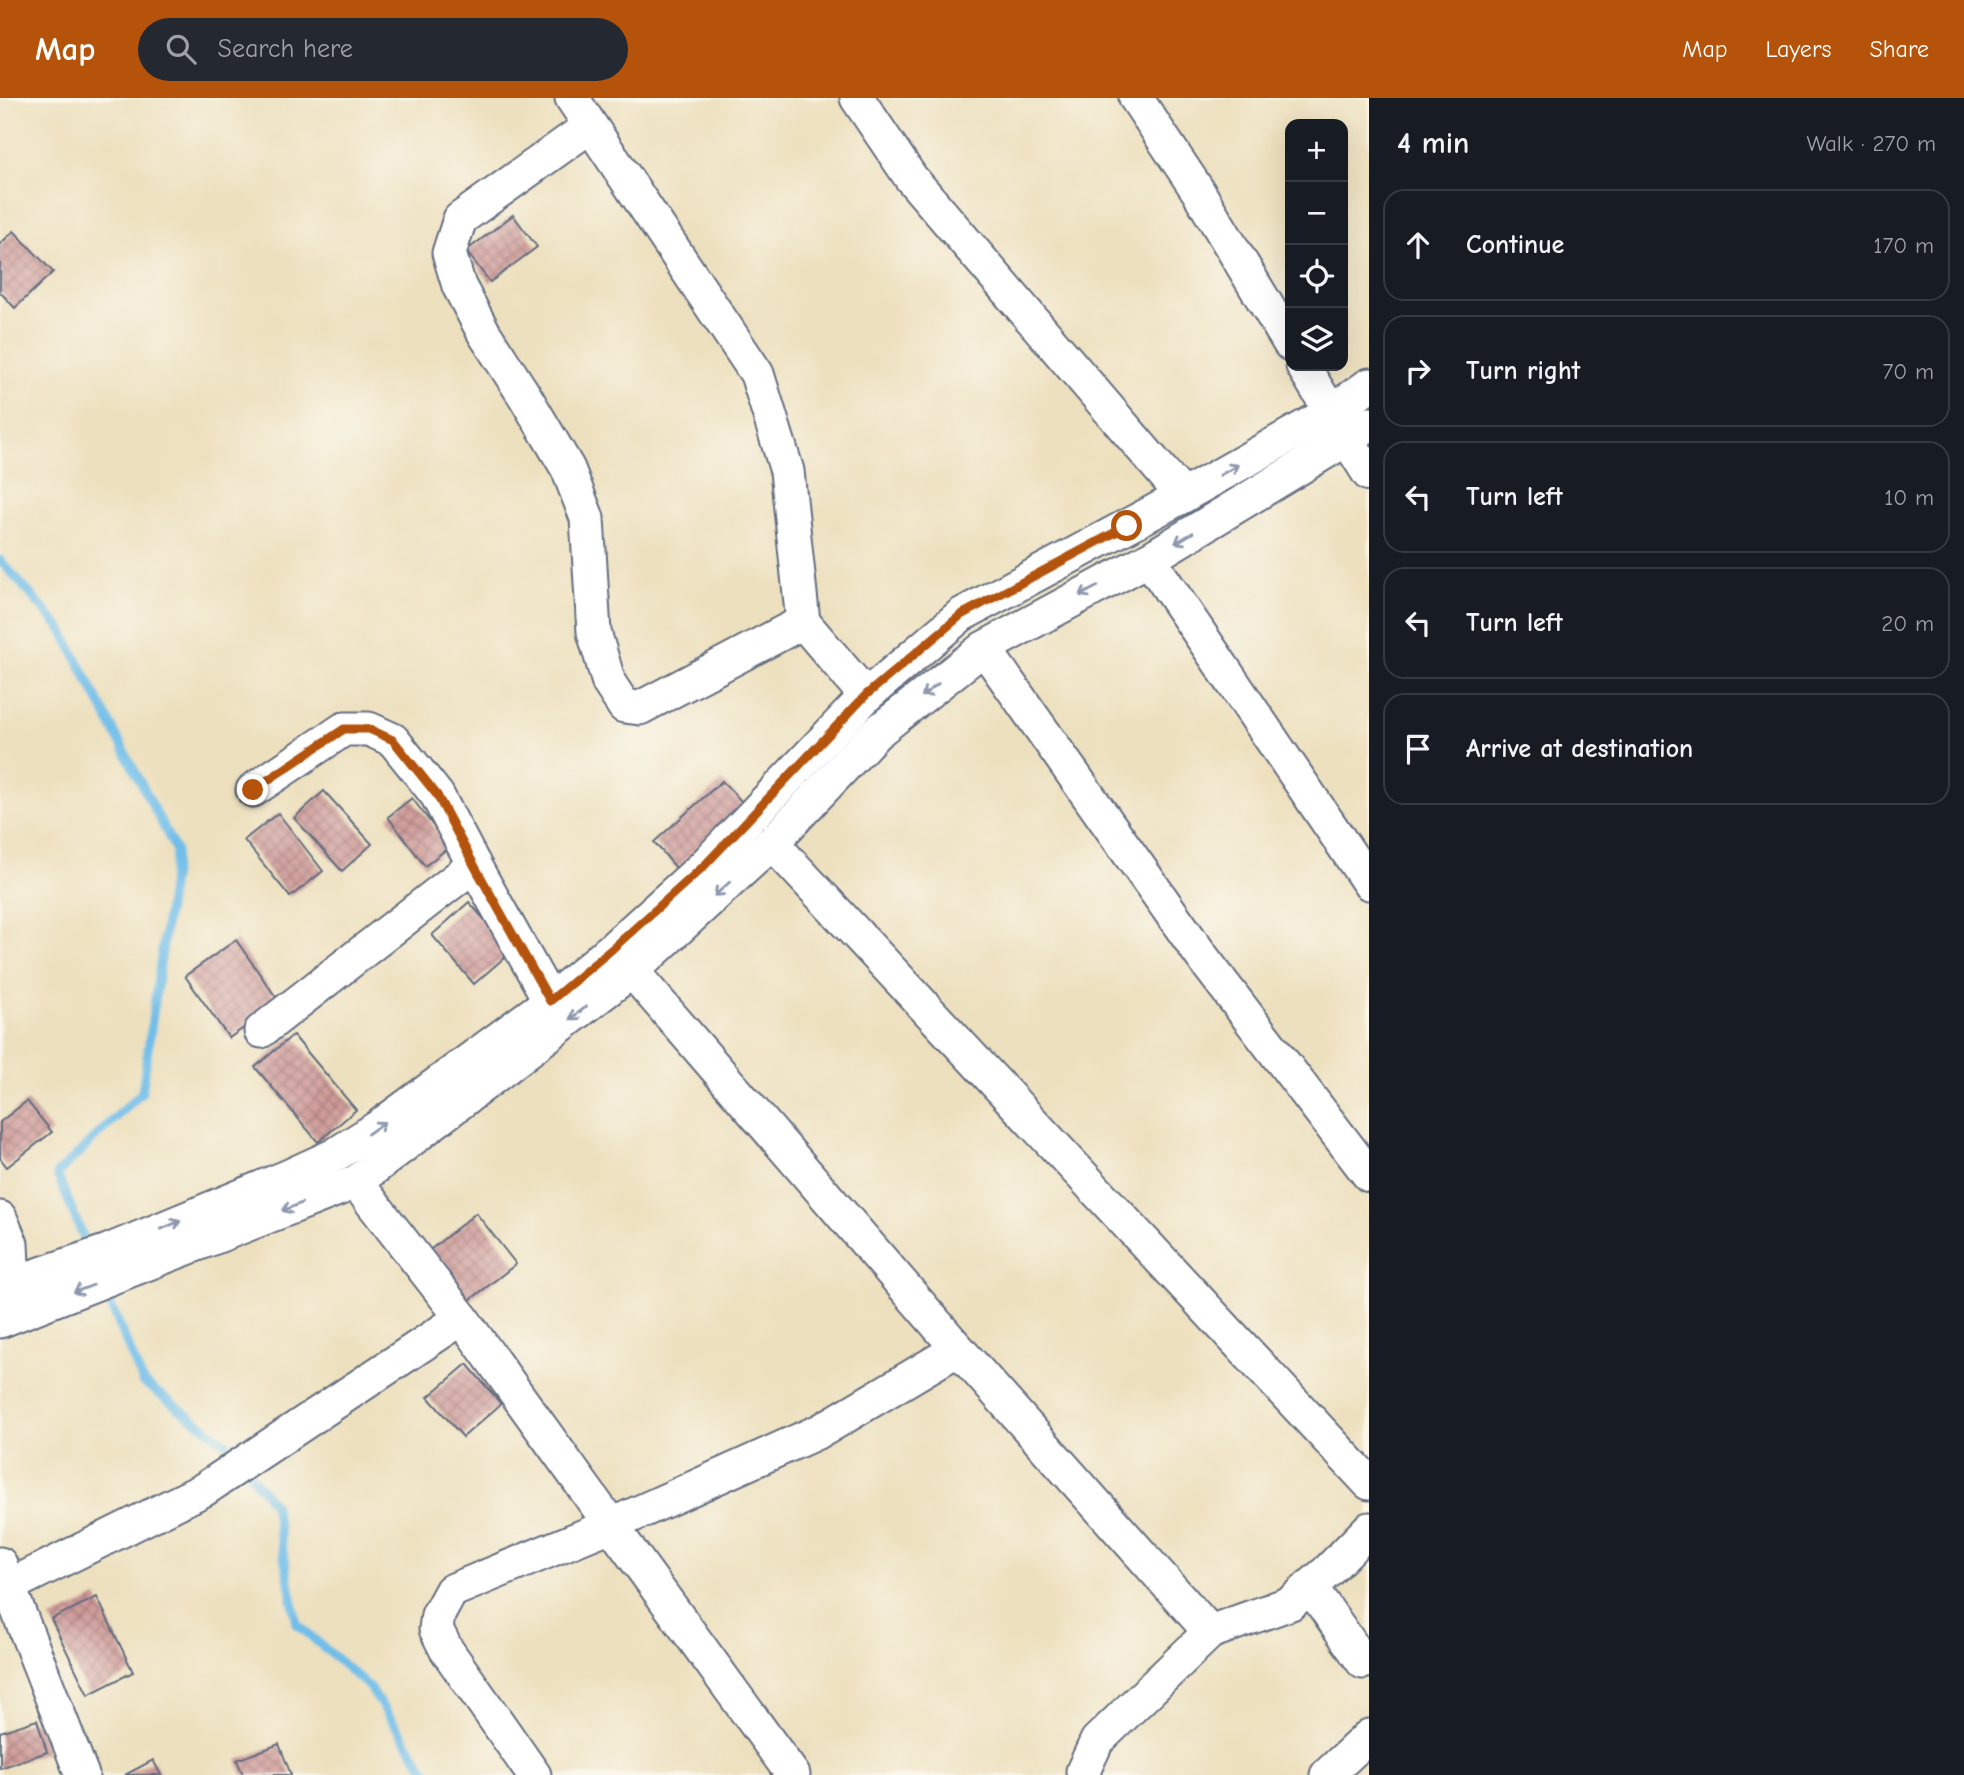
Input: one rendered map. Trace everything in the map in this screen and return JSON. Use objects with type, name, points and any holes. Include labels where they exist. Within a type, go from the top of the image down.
[{"type":"street","points":[[572,98],[757,374],[787,471],[803,622],[866,695]]},
{"type":"street","points":[[857,98],[911,178],[1184,496]]},
{"type":"street","points":[[1136,98],[1196,188],[1285,336]]},
{"type":"street","points":[[590,126],[460,219],[449,253],[465,298],[568,469],[587,518],[594,632],[609,683],[624,706],[640,708],[803,622]]},
{"type":"street","points":[[1307,371],[1349,425],[1369,474]]},
{"type":"street","points":[[0,1321],[22,1290],[115,1263],[356,1182],[632,971],[772,843],[876,733],[984,648],[1149,559],[1349,425],[1369,385]]},
{"type":"street","points":[[115,1263],[335,1155],[377,1128],[550,1001],[704,866],[866,695],[961,615],[1184,496],[1349,425]]},
{"type":"street","points":[[1149,559],[1369,883]]},
{"type":"street","points":[[984,648],[1203,958],[1369,1175]]},
{"type":"street","points":[[253,790],[344,729],[369,729],[393,740],[437,795],[550,1001]]},
{"type":"street","points":[[772,843],[1369,1483]]},
{"type":"street","points":[[261,1031],[474,865]]},
{"type":"street","points":[[632,971],[958,1349],[1210,1632]]},
{"type":"street","points":[[356,1182],[462,1318],[793,1775]]},
{"type":"street","points":[[0,1218],[11,1244],[22,1290]]},
{"type":"street","points":[[82,1775],[4,1575],[203,1490],[462,1318]]},
{"type":"street","points":[[534,1775],[446,1649],[436,1629],[438,1615],[451,1591],[611,1525],[822,1430],[958,1349]]},
{"type":"street","points":[[1084,1775],[1083,1771],[1097,1741],[1210,1632],[1291,1603],[1328,1571],[1369,1529]]},
{"type":"street","points":[[1310,1586],[1367,1663]]},
{"type":"street","points":[[1327,1775],[1369,1736]]},
{"type":"building","points":[[513,215],[537,247],[490,282],[466,251]]},
{"type":"building","points":[[14,231],[53,272],[15,308],[0,292],[0,244]]},
{"type":"building","points":[[722,781],[746,806],[677,869],[654,842]]},
{"type":"building","points":[[324,791],[372,844],[342,871],[294,818]]},
{"type":"building","points":[[412,798],[449,847],[425,866],[388,817]]},
{"type":"building","points":[[278,813],[323,871],[290,897],[244,840]]},
{"type":"building","points":[[469,902],[512,951],[474,984],[432,935]]},
{"type":"building","points":[[236,940],[280,1003],[229,1038],[185,976]]},
{"type":"building","points":[[293,1035],[356,1110],[318,1142],[255,1067]]},
{"type":"building","points":[[27,1101],[52,1132],[7,1167],[0,1158],[0,1122]]},
{"type":"building","points":[[476,1213],[516,1264],[470,1300],[430,1250]]},
{"type":"building","points":[[467,1364],[501,1404],[463,1437],[428,1397]]},
{"type":"building","points":[[97,1597],[133,1672],[88,1695],[51,1619]]},
{"type":"building","points":[[37,1720],[47,1752],[0,1768],[0,1732]]},
{"type":"building","points":[[279,1744],[291,1775],[243,1775],[237,1760]]},
{"type":"building","points":[[153,1760],[161,1775],[125,1775]]},
{"type":"waterway","points":[[0,560],[62,630],[176,851],[142,1092],[57,1174],[89,1250]]},
{"type":"waterway","points":[[103,1286],[143,1382],[226,1443],[238,1459]]},
{"type":"waterway","points":[[247,1470],[274,1505],[297,1624],[369,1687],[429,1775]]},
{"type":"route","points":[[253,790],[344,729],[369,729],[393,740],[437,795],[550,1001],[704,866],[866,695],[961,615],[1127,526]]}]
